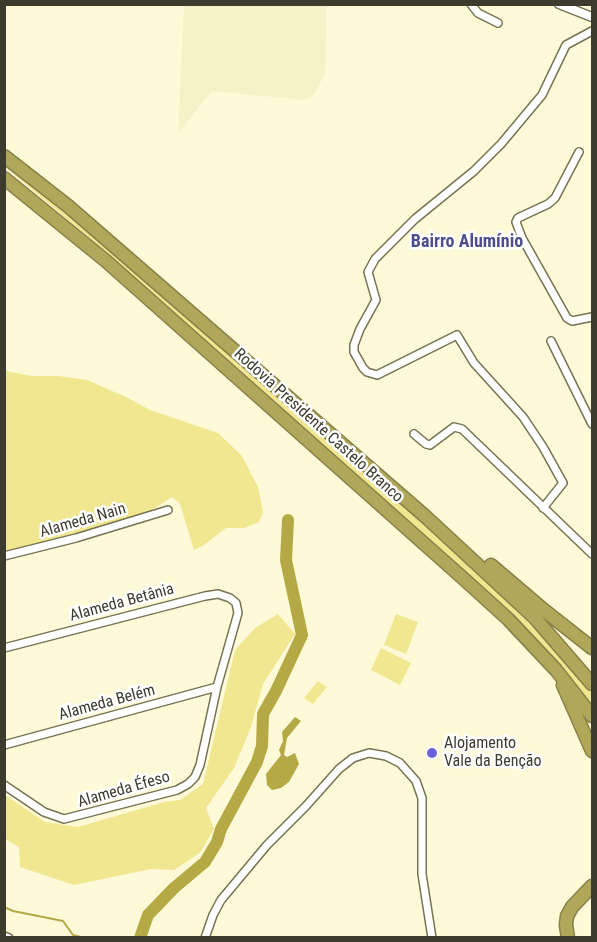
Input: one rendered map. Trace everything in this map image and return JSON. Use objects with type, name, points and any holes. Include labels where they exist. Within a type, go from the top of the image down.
[{"type":"highway","name":"Rodovia Presidente Castelo Branco","points":[[7,157],[68,206],[203,325],[255,366],[426,517],[535,618],[592,684]]},
{"type":"highway","name":"Rodovia Presidente Castelo Branco","points":[[4,178],[106,261],[508,619],[556,670],[592,716]]},
{"type":"highway","points":[[426,517],[456,536],[592,648]]},
{"type":"highway","points":[[556,670],[592,751]]},
{"type":"highway","points":[[568,938],[567,916],[591,886]]},
{"type":"street","points":[[471,4],[478,13],[498,23]]},
{"type":"street","points":[[560,4],[592,17]]},
{"type":"street","points":[[543,508],[563,483],[523,417],[474,363],[457,335],[377,375],[367,372],[358,360],[354,345],[376,300],[369,278],[371,265],[415,219],[474,171],[501,144],[542,94],[566,45],[592,31]]},
{"type":"street","points":[[579,152],[555,198],[548,204],[518,218],[516,222],[522,238],[567,318],[572,321],[592,317]]},
{"type":"street","points":[[551,341],[592,424]]},
{"type":"street","points":[[414,434],[430,445],[454,427],[462,429],[592,554]]},
{"type":"street","name":"Alameda Nain","points":[[4,556],[76,538],[168,510]]},
{"type":"street","name":"Alameda Betânia","points":[[4,648],[218,594],[236,603],[238,613]]},
{"type":"street","name":"Alameda Éfeso","points":[[4,785],[45,812],[64,819],[177,790],[195,777],[238,613]]},
{"type":"street","name":"Alameda Belém","points":[[4,745],[217,687]]},
{"type":"street","points":[[205,938],[221,900],[267,845],[306,806],[339,768],[352,758],[369,753],[386,756],[400,763],[416,781],[422,798],[422,874],[432,938]]},
{"type":"shaded area","points":[[184,5],[327,5],[325,74],[314,94],[304,100],[212,91],[178,133]]},
{"type":"shaded area","points":[[4,161],[147,281],[528,618],[592,693],[592,709],[361,481],[110,255],[5,167]]},
{"type":"shaded area","points":[[4,369],[32,376],[59,376],[87,380],[150,410],[218,433],[242,456],[258,487],[263,512],[259,522],[244,528],[226,528],[194,550],[180,504],[172,497],[141,517],[5,552]]},
{"type":"shaded area","points":[[278,614],[295,634],[263,684],[251,727],[234,768],[206,808],[214,829],[200,853],[174,870],[151,869],[74,885],[20,867],[19,847],[5,839],[5,795],[45,822],[78,827],[164,802],[180,800],[203,784],[235,650],[255,628]]},
{"type":"shaded area","points":[[396,614],[418,622],[406,654],[384,645]]},
{"type":"shaded area","points":[[381,648],[411,663],[400,685],[371,670]]},
{"type":"shaded area","points":[[318,681],[327,687],[313,704],[304,698]]},
{"type":"shaded area","points":[[295,717],[301,721],[287,738],[284,755],[287,757],[295,753],[299,764],[289,782],[281,788],[272,790],[267,785],[266,774],[281,755],[279,750],[283,741],[282,732]]},
{"type":"waterway","points":[[140,938],[148,915],[174,888],[205,862],[217,842],[221,829],[257,762],[262,746],[263,714],[302,635],[286,560],[288,520]]},
{"type":"waterway","points":[[4,907],[13,911],[63,921],[73,935],[85,938]]},
{"type":"place","name":"Alojamento Vale da Benção","points":[[432,753]]},
{"type":"district","name":"Bairro Alumínio","points":[[467,242]]}]
